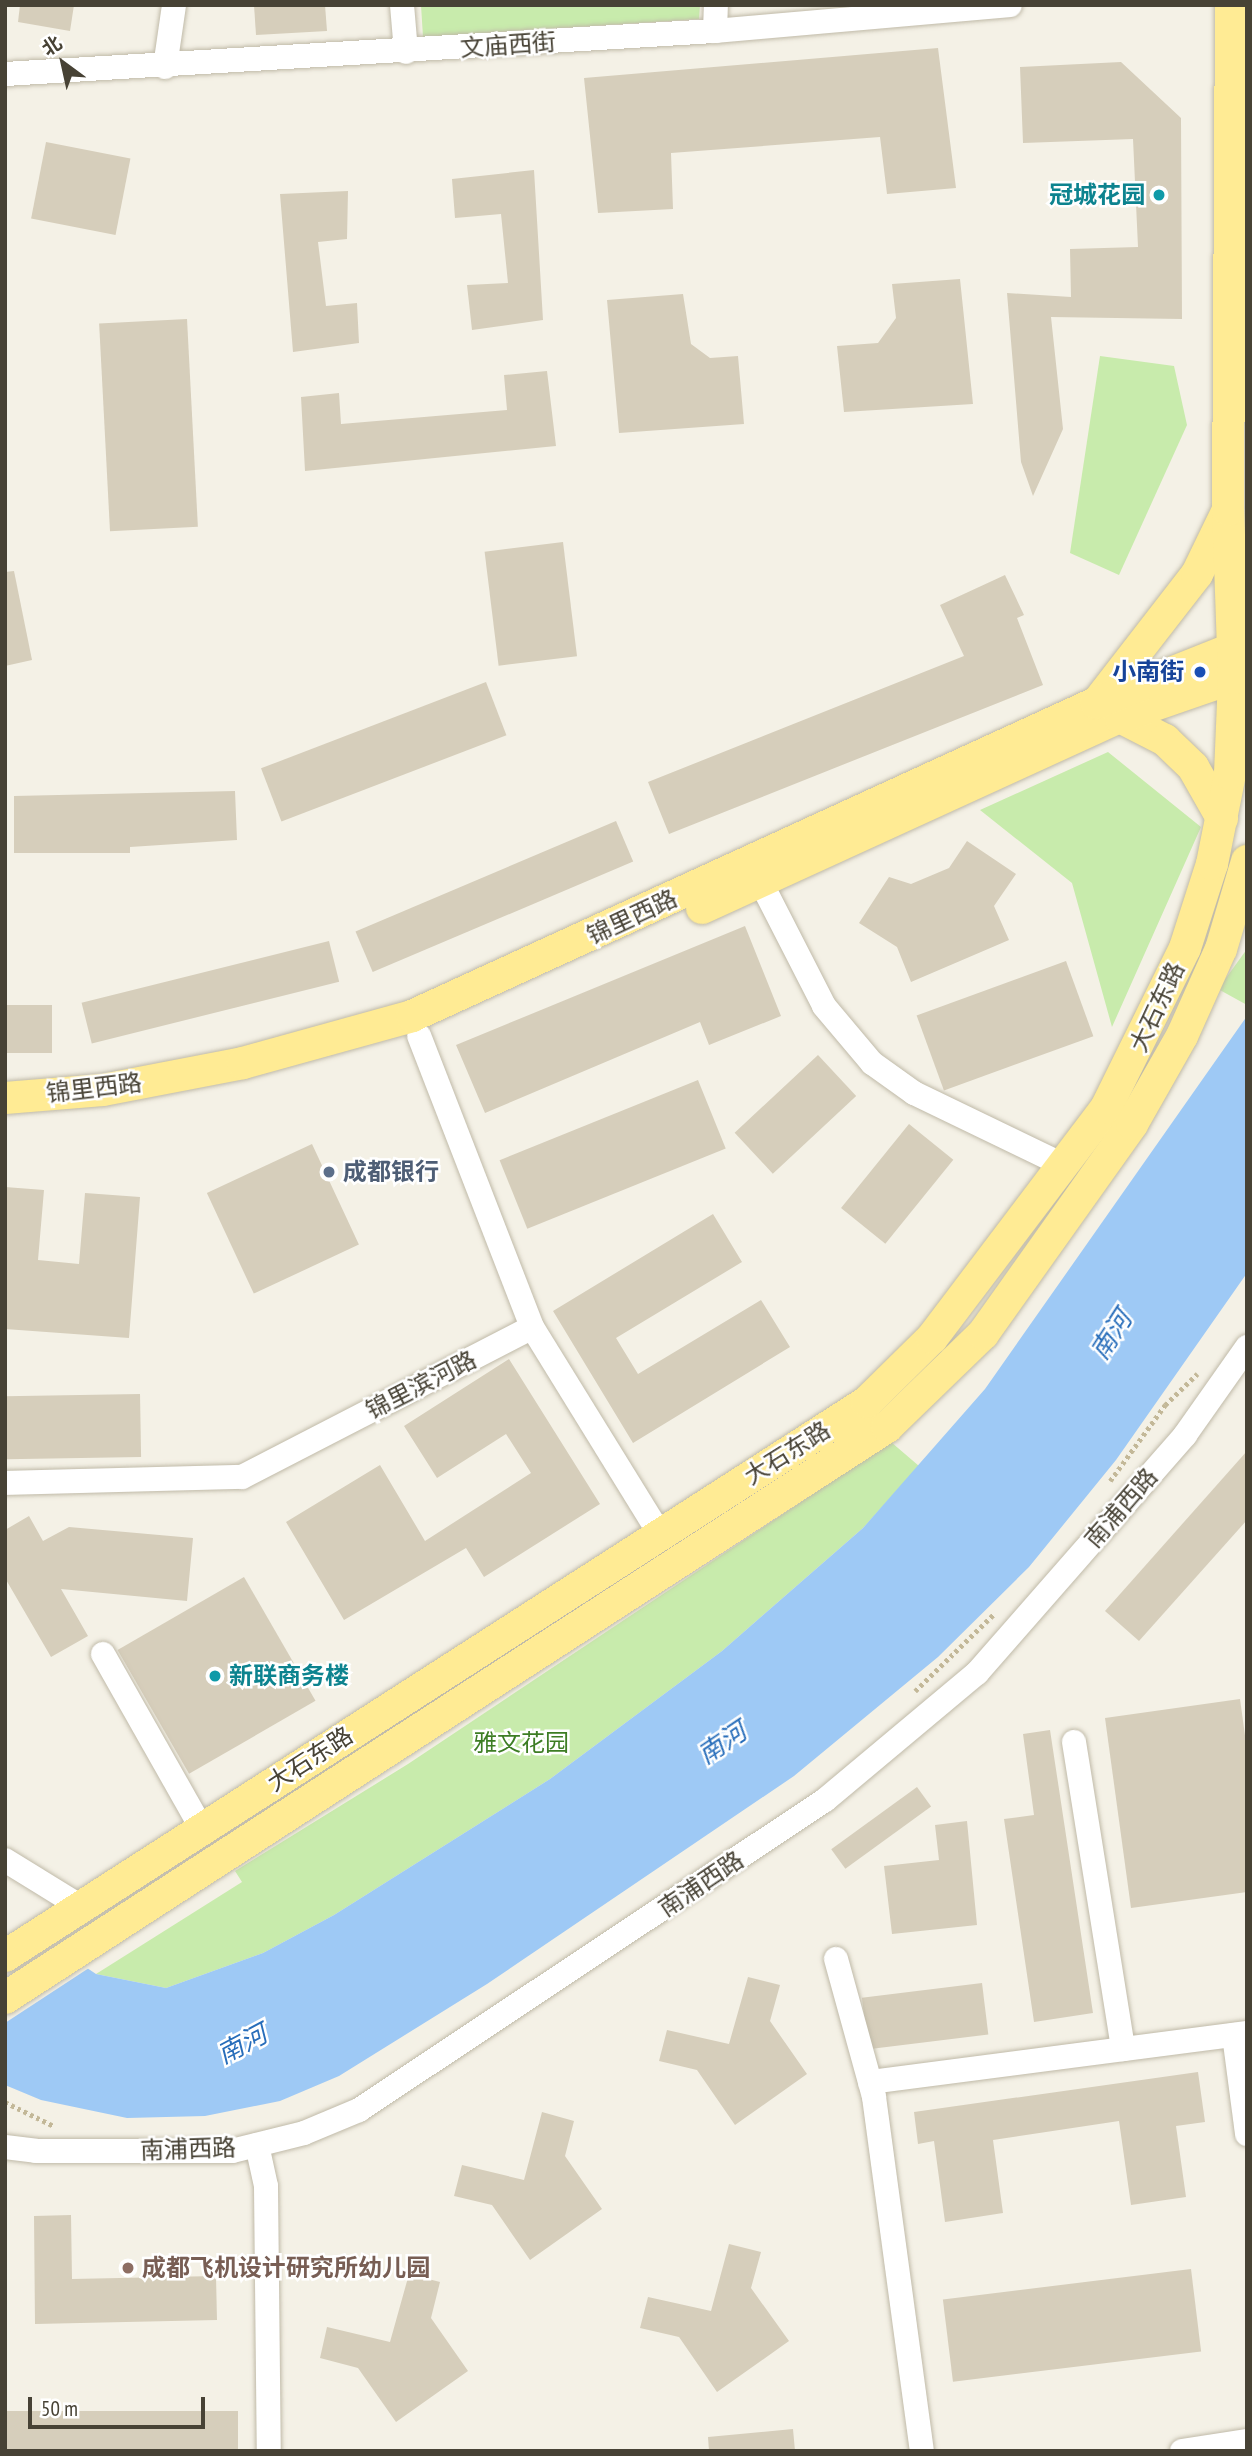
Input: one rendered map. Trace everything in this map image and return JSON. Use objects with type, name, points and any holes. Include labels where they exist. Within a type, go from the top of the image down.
[{"type":"main road","points":[[1231,5],[1228,510],[1240,661]]},
{"type":"main road","points":[[1222,818],[1193,767],[1164,740],[1108,710],[1197,574],[1228,510]]},
{"type":"main road","name":"锦里西路","points":[[5,1116],[164,1097],[419,1035],[755,872],[1108,710],[1240,661]]},
{"type":"main road","name":"大石东路","points":[[5,1956],[659,1533],[867,1402],[932,1338],[1106,1108],[1147,1031],[1185,948],[1222,818],[1230,774],[1240,661]]},
{"type":"main road","name":"大石东路","points":[[5,1998],[887,1427],[983,1334],[1132,1124],[1182,1036],[1221,949],[1247,861]]},
{"type":"main road","name":"锦里西路","points":[[5,1098],[103,1090],[243,1063],[412,1016],[755,872]]},
{"type":"street","points":[[165,67],[174,5]]},
{"type":"street","points":[[402,5],[406,52]]},
{"type":"street","points":[[715,31],[716,5]]},
{"type":"street","name":"文庙西街","points":[[5,74],[165,67],[715,31],[1010,5]]},
{"type":"street","points":[[755,872],[824,1006],[872,1063],[914,1093],[1063,1165]]},
{"type":"street","points":[[419,1035],[532,1327],[659,1533]]},
{"type":"street","name":"锦里滨河路","points":[[5,1483],[242,1477],[532,1327]]},
{"type":"street","name":"南浦西路","points":[[5,2147],[109,2152],[232,2151],[304,2133],[359,2110],[825,1800],[977,1673],[1185,1435],[1247,1348]]},
{"type":"street","points":[[103,1654],[202,1829]]},
{"type":"street","points":[[1074,1742],[1123,2049]]},
{"type":"street","points":[[5,1860],[81,1907]]},
{"type":"street","points":[[836,1959],[870,2082],[922,2451]]},
{"type":"street","points":[[870,2082],[1240,2034],[1247,2134]]},
{"type":"street","points":[[257,2145],[266,2186],[269,2451]]},
{"type":"street","points":[[1182,2451],[1247,2441]]},
{"type":"path","points":[[1104,1489],[1165,1405],[1204,1367]]},
{"type":"path","points":[[904,1702],[1001,1607]]},
{"type":"path","points":[[5,2102],[59,2129]]},
{"type":"green space","points":[[421,5],[700,5],[699,19],[423,37]]},
{"type":"green space","points":[[1100,356],[1174,366],[1187,425],[1119,575],[1070,553]]},
{"type":"green space","points":[[1108,752],[1201,827],[1112,1027],[1072,883],[980,810]]},
{"type":"green space","points":[[1247,949],[1247,1005],[1218,989]]},
{"type":"green space","name":"雅文花园","points":[[891,1442],[919,1466],[863,1528],[722,1651],[550,1779],[334,1915],[263,1953],[166,1988],[96,1974],[242,1882],[235,1871],[408,1764]]},
{"type":"water","name":"南河","points":[[1247,1016],[1247,1273],[1116,1460],[1029,1567],[938,1657],[794,1776],[487,1984],[339,2076],[280,2101],[205,2116],[127,2118],[41,2100],[5,2085],[5,1913],[96,1974],[166,1988],[263,1953],[334,1915],[550,1779],[722,1651],[863,1528],[985,1389]]},
{"type":"pier","points":[[5,1910],[92,1966],[5,2023]]},
{"type":"building","points":[[20,5],[74,5],[70,31],[18,22]]},
{"type":"building","points":[[254,5],[325,5],[327,31],[256,35]]},
{"type":"building","points":[[938,48],[956,188],[887,194],[880,137],[671,153],[673,209],[598,213],[584,78]]},
{"type":"building","name":"冠城花园","points":[[1121,62],[1181,118],[1182,319],[1051,317],[1063,429],[1033,496],[1021,462],[1007,293],[1071,297],[1070,249],[1138,247],[1133,139],[1023,143],[1020,67]]},
{"type":"building","points":[[46,142],[130,158],[116,235],[31,219]]},
{"type":"building","points":[[534,170],[543,320],[472,330],[467,285],[508,283],[501,214],[455,218],[452,179]]},
{"type":"building","points":[[348,191],[347,239],[318,242],[326,306],[357,303],[359,343],[293,352],[280,194]]},
{"type":"building","points":[[960,279],[973,404],[844,412],[837,346],[878,343],[896,318],[892,284]]},
{"type":"building","points":[[683,294],[691,344],[710,358],[738,356],[744,424],[619,433],[607,300]]},
{"type":"building","points":[[187,319],[198,527],[110,531],[99,324]]},
{"type":"building","points":[[547,371],[556,446],[305,471],[301,397],[339,393],[341,424],[507,410],[504,375]]},
{"type":"building","points":[[563,542],[577,656],[499,666],[485,552]]},
{"type":"building","points":[[14,571],[32,660],[5,666],[5,572]]},
{"type":"building","points":[[1005,575],[1024,615],[1017,618],[1043,685],[669,834],[648,782],[964,656],[940,605]]},
{"type":"building","points":[[486,682],[506,735],[281,822],[261,768]]},
{"type":"building","points":[[235,791],[237,840],[130,847],[130,853],[14,853],[14,796]]},
{"type":"building","points":[[616,821],[633,862],[373,972],[355,932]]},
{"type":"building","points":[[967,841],[1016,874],[994,906],[1009,940],[911,982],[897,947],[859,923],[889,877],[911,884],[949,868]]},
{"type":"building","points":[[745,926],[781,1016],[709,1045],[700,1022],[485,1113],[456,1045]]},
{"type":"building","points":[[329,941],[339,982],[92,1043],[82,1003]]},
{"type":"building","points":[[1066,961],[1093,1036],[944,1091],[917,1015]]},
{"type":"building","points":[[5,1005],[52,1005],[52,1053],[5,1053]]},
{"type":"building","points":[[818,1055],[856,1096],[773,1174],[735,1133]]},
{"type":"building","points":[[698,1080],[726,1149],[527,1229],[500,1160]]},
{"type":"building","points":[[909,1124],[953,1160],[885,1244],[841,1208]]},
{"type":"building","points":[[312,1144],[359,1245],[254,1294],[207,1193]]},
{"type":"building","points":[[5,1187],[44,1190],[38,1260],[79,1264],[85,1193],[140,1197],[129,1338],[5,1329]]},
{"type":"building","points":[[713,1214],[742,1262],[616,1338],[638,1374],[761,1300],[790,1347],[633,1443],[553,1311]]},
{"type":"building","points":[[509,1359],[600,1504],[484,1577],[466,1548],[344,1620],[286,1522],[380,1465],[425,1541],[531,1473],[506,1434],[437,1478],[404,1426]]},
{"type":"building","points":[[140,1394],[141,1457],[6,1459],[5,1396]]},
{"type":"building","points":[[1247,1451],[1247,1520],[1139,1641],[1105,1611]]},
{"type":"building","points":[[29,1516],[43,1541],[69,1527],[193,1538],[187,1601],[61,1589],[88,1636],[51,1657],[5,1578],[5,1530]]},
{"type":"building","name":"新联商务楼","points":[[244,1577],[316,1701],[189,1774],[118,1650]]},
{"type":"building","points":[[1240,1699],[1247,1750],[1247,1892],[1131,1908],[1105,1718]]},
{"type":"building","points":[[1050,1730],[1093,2013],[1034,2022],[1004,1819],[1034,1815],[1023,1734]]},
{"type":"building","points":[[917,1787],[931,1806],[845,1869],[831,1849]]},
{"type":"building","points":[[967,1821],[977,1925],[892,1934],[884,1866],[939,1860],[935,1825]]},
{"type":"building","points":[[748,1977],[780,1985],[770,2021],[807,2074],[735,2125],[697,2070],[659,2061],[667,2030],[729,2044]]},
{"type":"building","points":[[982,1983],[988,2035],[868,2049],[862,1998]]},
{"type":"building","points":[[1198,2072],[1205,2122],[1176,2126],[1186,2197],[1131,2205],[1119,2121],[993,2140],[1003,2213],[945,2222],[934,2141],[918,2144],[914,2112]]},
{"type":"building","points":[[542,2112],[574,2121],[565,2156],[602,2209],[530,2260],[492,2205],[454,2196],[462,2165],[524,2180]]},
{"type":"building","points":[[71,2215],[72,2279],[216,2276],[217,2320],[35,2324],[34,2216]]},
{"type":"building","points":[[729,2244],[761,2252],[751,2288],[789,2341],[717,2392],[679,2337],[640,2328],[648,2297],[711,2311]]},
{"type":"building","points":[[1191,2269],[1201,2351],[953,2382],[943,2299]]},
{"type":"building","points":[[409,2274],[440,2282],[431,2318],[468,2371],[396,2422],[358,2368],[320,2358],[327,2327],[390,2342]]},
{"type":"building","points":[[5,2411],[238,2411],[238,2451],[5,2451]]},
{"type":"building","points":[[793,2429],[795,2451],[709,2451],[708,2437]]},
{"type":"place","name":"冠城花园","points":[[1159,195]]},
{"type":"place","name":"小南街","points":[[1200,672]]},
{"type":"place","name":"成都银行","points":[[329,1172]]},
{"type":"place","name":"新联商务楼","points":[[215,1676]]},
{"type":"place","name":"成都飞机设计研究所幼儿园","points":[[128,2268]]}]
